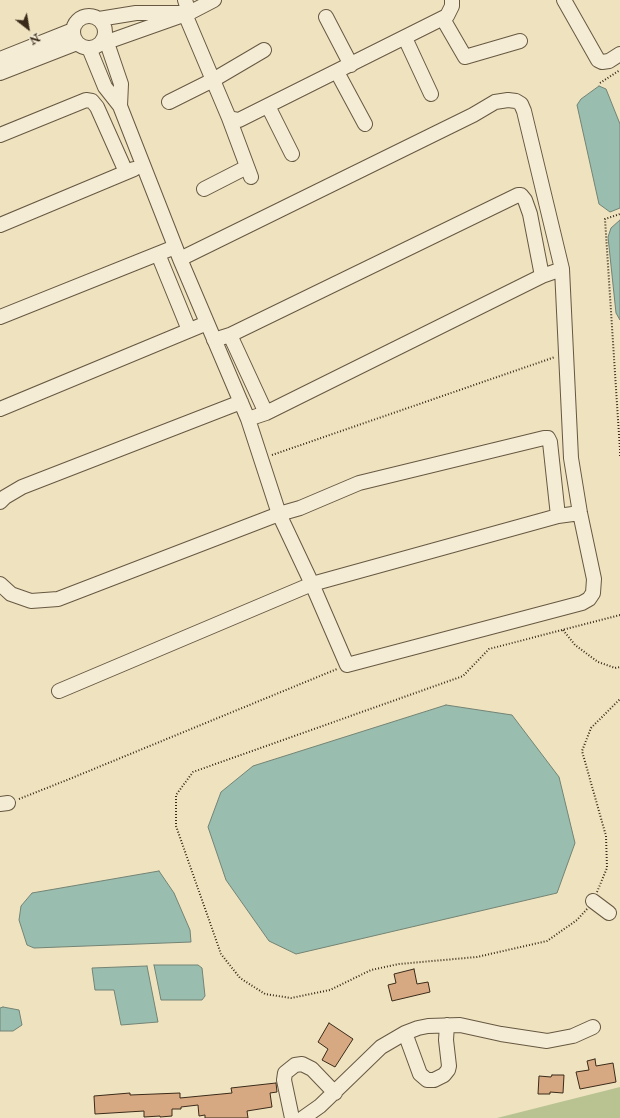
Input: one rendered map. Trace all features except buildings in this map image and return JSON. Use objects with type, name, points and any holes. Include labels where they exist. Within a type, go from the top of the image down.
[{"type":"street","points":[[0,59],[80,41],[96,47],[106,40],[186,9],[214,0]]},
{"type":"street","points":[[229,118],[239,120],[443,19],[447,16],[452,6],[452,0]]},
{"type":"street","points":[[564,0],[598,60],[606,62],[620,54]]},
{"type":"street","points":[[99,19],[136,13],[186,9]]},
{"type":"street","points":[[186,9],[249,172],[204,189]]},
{"type":"street","points":[[0,318],[158,254],[177,253],[473,115],[495,102],[508,100],[516,101],[521,104],[524,111],[562,269],[571,458],[580,513],[594,579],[593,593],[589,599],[582,603],[347,665],[312,584],[279,514],[248,419],[177,253],[120,106],[105,87],[80,41],[75,24],[86,16],[93,16],[104,24],[106,30],[106,40],[121,84],[120,106]]},
{"type":"street","points":[[326,17],[351,65]]},
{"type":"street","points":[[443,19],[465,57],[520,41]]},
{"type":"street","points":[[405,38],[431,94]]},
{"type":"street","points":[[0,73],[80,41]]},
{"type":"street","points":[[169,102],[213,80],[264,50]]},
{"type":"street","points":[[337,72],[365,124]]},
{"type":"street","points":[[0,135],[86,100],[92,101],[97,107],[126,172]]},
{"type":"street","points":[[268,106],[292,154]]},
{"type":"street","points":[[0,225],[144,165]]},
{"type":"street","points":[[214,340],[230,335],[518,194],[525,200],[530,214],[542,276]]},
{"type":"street","points":[[158,254],[189,330]]},
{"type":"street","points":[[248,419],[266,413],[542,276],[562,269]]},
{"type":"street","points":[[0,409],[207,323]]},
{"type":"street","points":[[230,335],[266,413]]},
{"type":"street","points":[[0,502],[5,497],[22,487],[241,402]]},
{"type":"street","points":[[0,584],[11,594],[31,601],[58,599],[279,514],[300,508],[359,484],[544,438],[548,438],[550,442],[558,516]]},
{"type":"street","points":[[59,691],[171,642],[312,584],[558,516],[580,513]]},
{"type":"street","points":[[594,901],[609,913]]},
{"type":"street","points":[[405,1033],[420,1074],[427,1080],[434,1080],[439,1079],[448,1070],[446,1025]]},
{"type":"street","points":[[303,1118],[335,1093],[381,1047],[405,1033],[428,1026],[460,1025],[501,1034],[547,1041],[573,1036],[592,1027]]},
{"type":"street","points":[[292,1118],[284,1080],[285,1073],[295,1065],[302,1064],[312,1068],[335,1093]]},
{"type":"path","points":[[600,83],[620,70]]},
{"type":"path","points":[[620,214],[605,219],[620,458]]},
{"type":"path","points":[[261,459],[566,354]]},
{"type":"path","points":[[620,615],[489,649],[463,676],[193,772],[176,795],[176,826],[221,954],[240,978],[265,994],[291,998],[330,990],[371,970],[399,964],[477,957],[547,941],[577,920],[594,901],[607,868],[606,836],[582,751],[591,728],[620,699]]},
{"type":"path","points":[[563,630],[575,645],[598,662],[615,668],[620,667]]},
{"type":"path","points":[[4,803],[74,777],[347,665]]},
{"type":"green space","points":[[620,1087],[620,1118],[497,1118]]},
{"type":"shaded area","points":[[599,86],[606,89],[620,124],[620,208],[610,212],[599,204],[577,105],[581,99]]},
{"type":"shaded area","points":[[620,220],[620,320],[616,313],[608,237],[611,228]]},
{"type":"shaded area","points":[[446,705],[512,715],[559,777],[575,843],[557,893],[296,954],[269,941],[226,880],[208,827],[221,792],[253,766]]},
{"type":"shaded area","points":[[159,871],[174,893],[190,930],[191,942],[34,948],[27,945],[19,920],[21,906],[32,893]]},
{"type":"shaded area","points":[[154,965],[198,965],[202,968],[205,996],[202,1000],[161,1000]]},
{"type":"shaded area","points":[[147,966],[158,1022],[121,1025],[114,990],[95,990],[92,968]]},
{"type":"shaded area","points":[[3,1007],[19,1010],[22,1025],[13,1031],[0,1031],[0,1008]]}]
